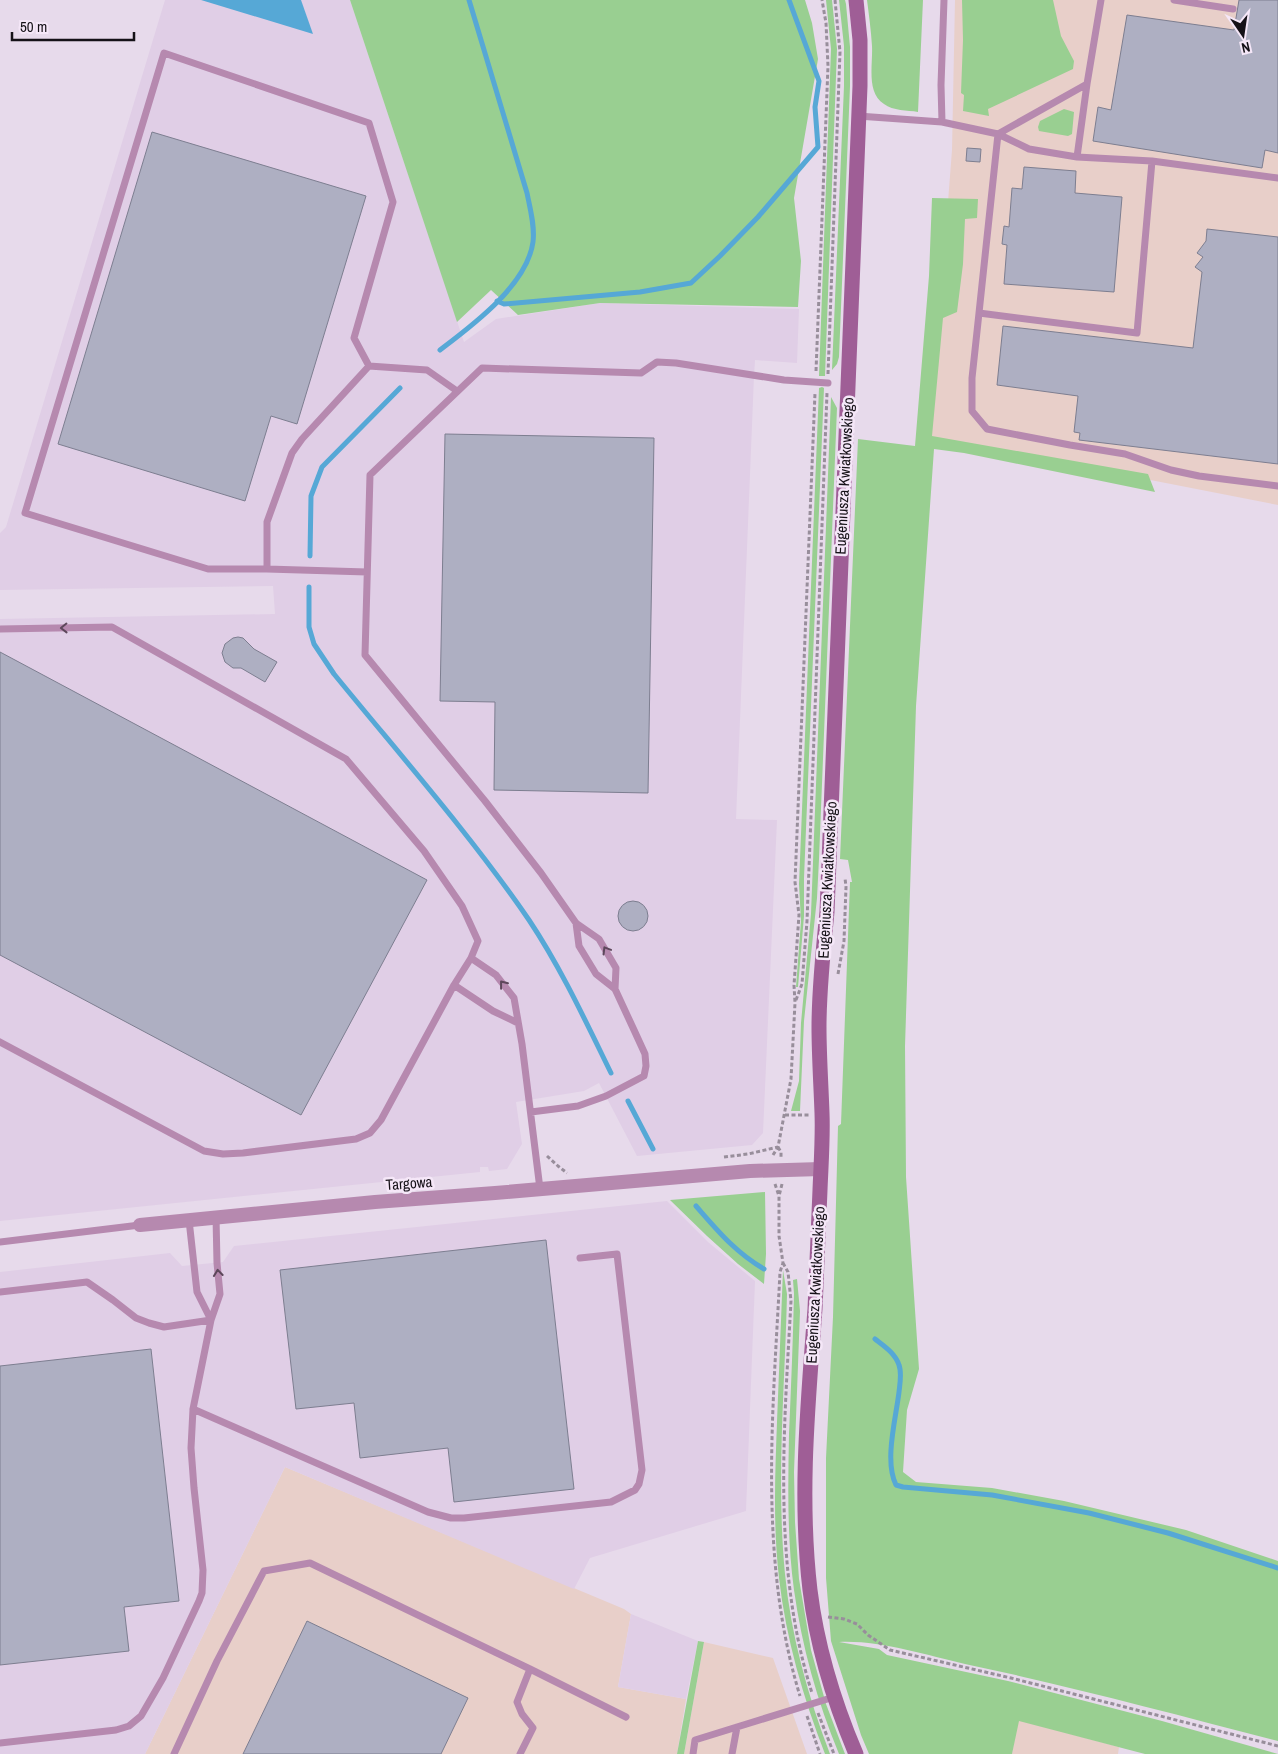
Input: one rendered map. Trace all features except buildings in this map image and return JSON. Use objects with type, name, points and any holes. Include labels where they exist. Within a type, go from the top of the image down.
[{"type":"main road","name":"Eugeniusza Kwiatkowskiego","points":[[856,0],[861,64],[827,912],[820,989],[821,1169],[815,1307],[806,1420],[805,1469],[806,1550],[815,1620],[821,1650],[835,1697],[856,1754]]},
{"type":"street","name":"Targowa","points":[[140,1225],[375,1202],[750,1171],[821,1169]]},
{"type":"lane","points":[[942,122],[941,85],[944,0]]},
{"type":"lane","points":[[1077,157],[1101,0]]},
{"type":"lane","points":[[1174,0],[1233,9]]},
{"type":"lane","points":[[367,572],[208,569],[25,513],[164,53],[369,124],[393,202],[354,338],[369,366]]},
{"type":"lane","points":[[998,134],[1088,84]]},
{"type":"lane","points":[[858,116],[942,122],[998,134],[1029,148],[1077,157],[1152,161],[1278,178]]},
{"type":"lane","points":[[998,134],[972,378],[972,411],[987,429],[1125,454],[1171,470],[1199,476],[1278,486]]},
{"type":"lane","points":[[979,313],[1137,333],[1152,161]]},
{"type":"lane","points":[[615,989],[616,968],[599,939],[576,923],[541,873],[485,801],[365,655],[370,475],[482,368],[641,372],[657,362],[676,363],[784,380],[828,383]]},
{"type":"lane","points":[[369,366],[427,370],[456,391]]},
{"type":"lane","points":[[267,569],[267,522],[292,453],[302,439],[369,366]]},
{"type":"lane","points":[[0,629],[112,627],[346,759],[424,851],[462,906],[478,942],[471,958],[454,985],[381,1120],[370,1133],[342,1142],[243,1153],[223,1154],[204,1151],[0,1042]]},
{"type":"lane","points":[[531,1112],[578,1106],[606,1096],[644,1076],[646,1066],[645,1054],[615,989],[596,974],[579,946],[576,923]]},
{"type":"lane","points":[[471,958],[496,975],[514,998],[540,1189]]},
{"type":"lane","points":[[454,985],[494,1011],[518,1023]]},
{"type":"lane","points":[[0,1743],[116,1730],[129,1726],[141,1716],[163,1678],[202,1593],[203,1570],[192,1468],[193,1409],[211,1320],[220,1294],[216,1217]]},
{"type":"lane","points":[[189,1220],[197,1292],[211,1320]]},
{"type":"lane","name":"Targowa","points":[[0,1242],[140,1225]]},
{"type":"lane","points":[[193,1409],[221,1423],[441,1516],[464,1518],[611,1502],[635,1490],[639,1484],[642,1470],[617,1254],[580,1258]]},
{"type":"lane","points":[[0,1292],[87,1282],[136,1318],[149,1324],[164,1327],[211,1320]]},
{"type":"lane","points":[[174,1754],[217,1661],[264,1571],[310,1564],[626,1717]]},
{"type":"lane","points":[[520,1754],[533,1728],[522,1714],[517,1702],[530,1669]]},
{"type":"lane","points":[[693,1754],[695,1740],[835,1697]]},
{"type":"lane","points":[[732,1754],[737,1727]]},
{"type":"path","points":[[719,1157],[748,1154],[778,1147],[791,1079],[795,1003],[794,985],[799,915],[795,882],[828,74],[826,24],[822,0]]},
{"type":"path","points":[[795,1003],[802,984],[807,921],[840,61],[839,27],[835,0]]},
{"type":"path","points":[[837,983],[844,941],[846,887],[844,870]]},
{"type":"path","points":[[535,1151],[549,1157],[570,1174]]},
{"type":"path","points":[[779,1196],[779,1236],[783,1263],[780,1272],[776,1349],[772,1458],[772,1528],[779,1604],[793,1672],[820,1754]]},
{"type":"path","points":[[815,1620],[829,1617],[844,1619],[857,1624],[868,1635],[890,1650],[1030,1682],[1278,1746]]},
{"type":"shaded area","points":[[165,0],[350,0],[464,342],[496,319],[600,303],[799,309],[797,363],[755,360],[754,376],[736,819],[777,820],[763,1133],[752,1145],[637,1156],[599,1083],[584,1091],[516,1102],[522,1144],[507,1169],[489,1171],[488,1167],[480,1167],[480,1172],[0,1221],[0,619],[275,614],[273,586],[0,590],[0,533],[6,527]]},
{"type":"shaded area","points":[[955,0],[1278,0],[1278,505],[930,437],[952,150]]},
{"type":"shaded area","points":[[667,1201],[708,1242],[755,1281],[746,1511],[590,1558],[574,1589],[285,1467],[145,1754],[0,1754],[0,1272],[170,1253],[182,1266],[223,1262],[234,1246]]},
{"type":"shaded area","points":[[285,1467],[624,1609],[631,1614],[618,1687],[686,1699],[677,1754],[145,1754]]},
{"type":"shaded area","points":[[631,1614],[698,1641],[686,1699],[618,1687]]},
{"type":"shaded area","points":[[704,1642],[773,1658],[807,1754],[684,1754]]},
{"type":"shaded area","points":[[1018,1720],[1119,1747],[1118,1754],[1012,1754]]},
{"type":"green space","points":[[350,0],[805,0],[812,23],[818,59],[794,198],[801,261],[798,307],[600,303],[518,315],[491,290],[457,322]]},
{"type":"green space","points":[[826,0],[832,0],[837,49],[825,376],[819,376],[831,49]]},
{"type":"green space","points":[[839,0],[845,0],[846,4],[850,47],[850,86],[839,357],[837,364],[832,370],[844,86],[844,46]]},
{"type":"green space","points":[[867,0],[923,0],[918,112],[888,106],[878,99],[875,93],[872,78],[872,46]]},
{"type":"green space","points":[[962,0],[1053,0],[1061,36],[1074,61],[1073,69],[988,109],[989,116],[963,111],[964,95],[961,93]]},
{"type":"green space","points":[[1064,109],[1074,112],[1072,134],[1068,136],[1039,131],[1040,121]]},
{"type":"green space","points":[[932,198],[978,199],[977,218],[965,219],[963,264],[957,312],[943,318],[932,436],[1148,474],[1155,492],[964,453],[934,449],[916,706],[905,1046],[906,1177],[919,1369],[907,1410],[903,1472],[916,1482],[992,1488],[1064,1501],[1186,1530],[1278,1561],[1278,1741],[1083,1691],[902,1649],[870,1643],[839,1642],[879,1649],[887,1655],[1008,1681],[1162,1721],[1278,1754],[1145,1754],[1019,1721],[1012,1754],[869,1754],[861,1735],[831,1641],[826,1578],[826,1458],[833,1317],[838,1126],[841,1124],[850,882],[852,882],[848,860],[840,859],[858,439],[915,446],[929,276]]},
{"type":"green space","points":[[819,388],[824,388],[804,916],[798,987],[796,987],[801,921],[799,884]]},
{"type":"green space","points":[[831,397],[837,408],[817,898],[804,1021],[800,1111],[791,1111],[799,1081],[801,1023],[811,914]]},
{"type":"green space","points":[[765,1192],[766,1254],[764,1284],[738,1264],[670,1200]]},
{"type":"green space","points":[[783,1270],[787,1294],[781,1469],[782,1539],[785,1574],[791,1620],[801,1666],[830,1754],[825,1754],[803,1689],[786,1623],[779,1578],[775,1520],[775,1480]]},
{"type":"green space","points":[[797,1279],[800,1311],[794,1472],[799,1579],[811,1650],[826,1704],[845,1754],[839,1754],[811,1674],[797,1611],[790,1551],[788,1512],[794,1312],[793,1280]]},
{"type":"green space","points":[[698,1641],[704,1642],[684,1754],[677,1754]]},
{"type":"water","points":[[201,0],[301,0],[313,34]]},
{"type":"waterway","points":[[440,350],[468,329],[497,303],[510,288],[521,274],[529,258],[533,242],[533,223],[527,193],[469,0]]},
{"type":"waterway","points":[[497,301],[504,304],[640,292],[691,283],[758,217],[818,147],[815,107],[819,81],[789,0]]},
{"type":"waterway","points":[[310,556],[311,496],[322,467],[400,388]]},
{"type":"waterway","points":[[309,587],[309,627],[314,644],[334,674],[459,826],[529,920],[541,938],[583,1015],[611,1073]]},
{"type":"waterway","points":[[628,1101],[653,1149]]},
{"type":"waterway","points":[[696,1206],[736,1248],[764,1269]]},
{"type":"waterway","points":[[875,1339],[895,1357],[900,1371],[900,1385],[891,1452],[891,1464],[896,1485],[992,1495],[1089,1513],[1168,1533],[1278,1568]]}]
